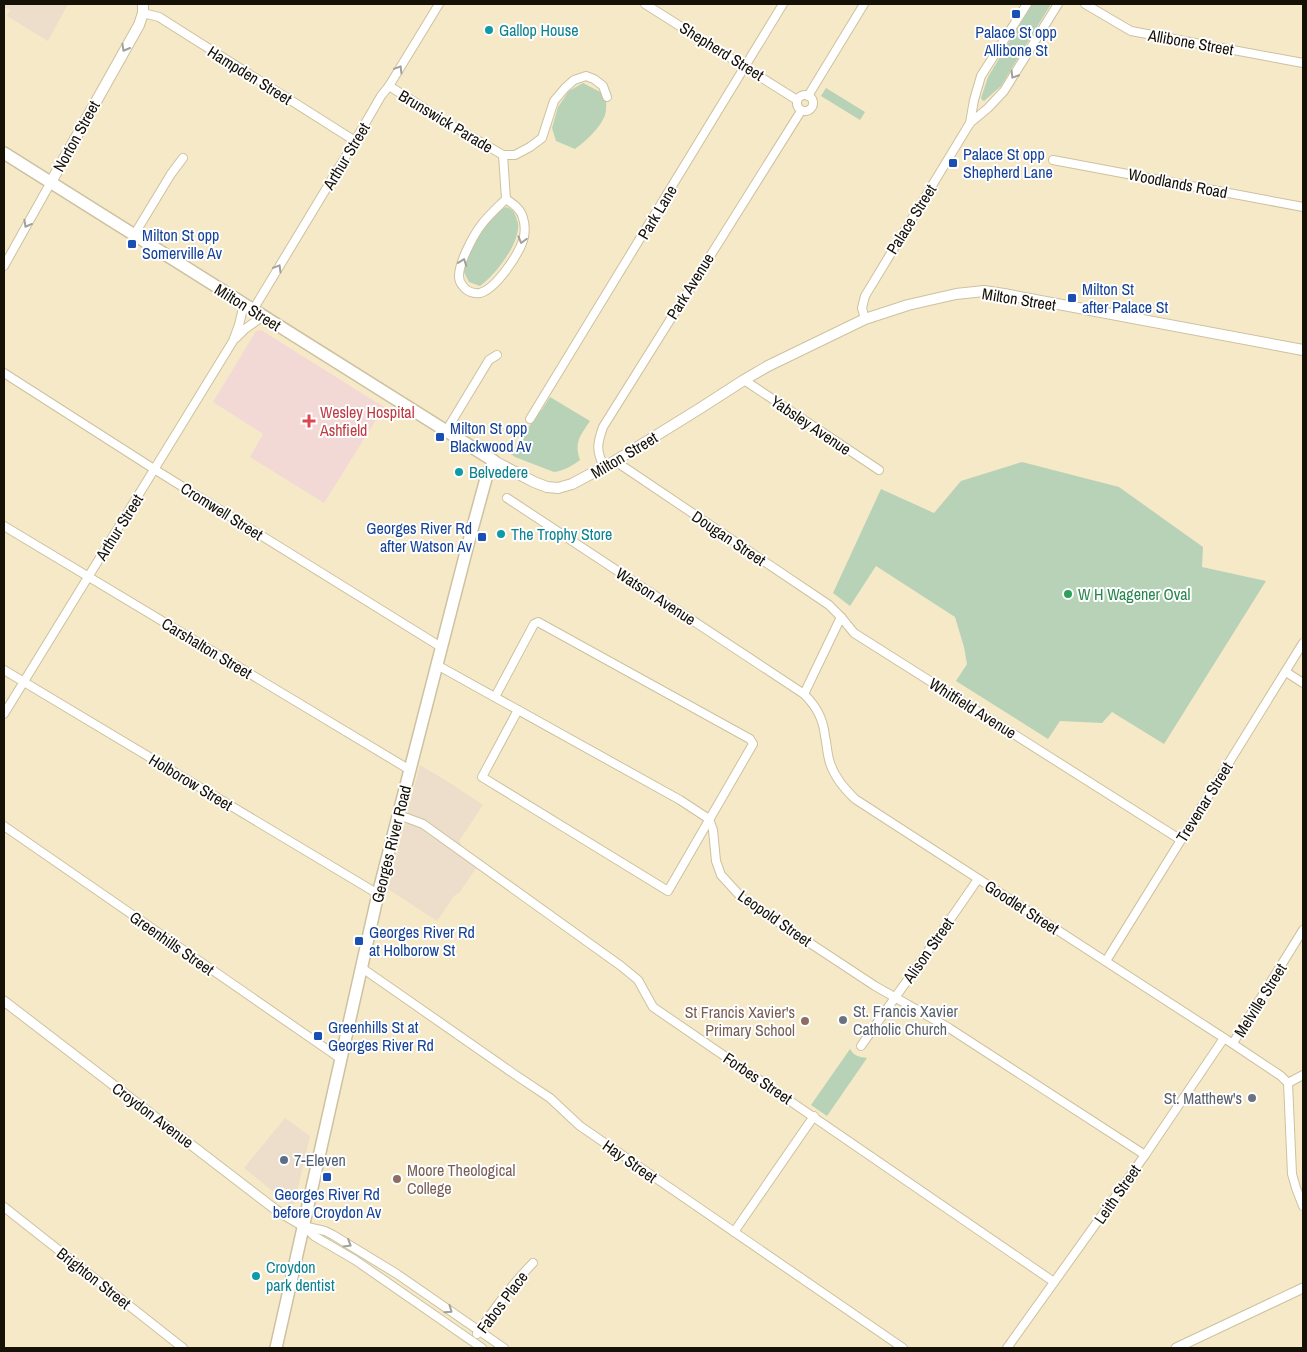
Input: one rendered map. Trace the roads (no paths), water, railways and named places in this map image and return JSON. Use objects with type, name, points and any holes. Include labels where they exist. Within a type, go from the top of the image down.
[{"type":"main road","name":"Norton Street","points":[[51,182],[139,25],[143,8]]},
{"type":"main road","name":"Milton Street","points":[[4,153],[494,461],[534,482],[558,488],[572,484],[615,461],[768,366],[865,319],[937,298],[984,292],[1303,350]]},
{"type":"main road","name":"Georges River Road","points":[[276,1348],[378,894],[487,475],[494,461]]},
{"type":"street","name":"Arthur Street","points":[[233,341],[245,328],[253,310],[376,104],[439,4]]},
{"type":"street","name":"Shepherd Street","points":[[646,4],[797,100]]},
{"type":"street","name":"Park Lane","points":[[530,419],[783,4]]},
{"type":"street","points":[[808,96],[864,4]]},
{"type":"street","name":"Palace Street","points":[[865,319],[862,308],[865,296],[970,122],[981,76],[1026,4]]},
{"type":"street","name":"Palace Street","points":[[970,122],[988,108],[1004,91],[1058,4]]},
{"type":"street","name":"Allibone Street","points":[[1085,4],[1131,31],[1303,63]]},
{"type":"street","name":"Hampden Street","points":[[143,8],[355,141]]},
{"type":"street","name":"Brunswick Parade","points":[[389,86],[503,155],[515,155],[542,138],[554,101],[574,80],[586,76],[594,79],[603,86],[607,97]]},
{"type":"street","points":[[802,96],[808,96],[812,101],[812,106],[808,111],[801,111],[797,107],[797,100],[802,96]]},
{"type":"street","name":"Park Avenue","points":[[604,467],[597,448],[598,439],[603,427],[801,111]]},
{"type":"street","name":"Brunswick Parade","points":[[503,155],[506,199]]},
{"type":"street","points":[[134,235],[171,174],[183,158]]},
{"type":"street","name":"Woodlands Road","points":[[1053,160],[1303,206]]},
{"type":"street","name":"Norton Street","points":[[4,266],[51,182]]},
{"type":"street","points":[[506,199],[521,212],[524,219],[524,238],[519,250],[504,272],[486,290],[469,292],[460,283],[460,268],[481,225],[506,199]]},
{"type":"street","name":"Arthur Street","points":[[4,714],[233,341],[239,326],[253,310]]},
{"type":"street","points":[[446,431],[489,360],[497,356]]},
{"type":"street","name":"Cromwell Street","points":[[4,373],[154,469],[442,647]]},
{"type":"street","name":"Yabsley Avenue","points":[[744,380],[879,470]]},
{"type":"street","name":"Dougan Street","points":[[615,461],[828,605],[841,617]]},
{"type":"street","name":"Watson Avenue","points":[[507,498],[804,694]]},
{"type":"street","name":"Carshalton Street","points":[[4,526],[410,770]]},
{"type":"street","points":[[804,694],[841,617]]},
{"type":"street","name":"Whitfield Avenue","points":[[841,617],[854,633],[1181,840]]},
{"type":"street","points":[[495,697],[534,624],[538,622],[750,739],[753,744],[668,891],[482,777],[518,710]]},
{"type":"street","name":"Trevenar Street","points":[[1106,961],[1303,643]]},
{"type":"street","points":[[437,665],[671,795],[709,819]]},
{"type":"street","name":"Holborow Street","points":[[4,670],[378,894]]},
{"type":"street","points":[[1286,672],[1303,683]]},
{"type":"street","name":"Goodlet Street","points":[[804,694],[819,712],[825,732],[830,764],[834,774],[846,791],[978,879],[1232,1043],[1281,1076],[1288,1083]]},
{"type":"street","name":"Forbes Street","points":[[398,816],[423,824],[599,949],[638,980],[653,1007],[1054,1282]]},
{"type":"street","name":"Leopold Street","points":[[709,819],[713,830],[716,861],[721,875],[743,899],[894,998],[949,1028],[1144,1155]]},
{"type":"street","name":"Greenhills Street","points":[[4,826],[341,1059]]},
{"type":"street","name":"Alison Street","points":[[861,1046],[978,879]]},
{"type":"street","name":"Melville Street","points":[[1232,1043],[1303,930]]},
{"type":"street","name":"Hay Street","points":[[362,968],[550,1098],[580,1126],[903,1348]]},
{"type":"street","name":"Croydon Avenue","points":[[4,1001],[276,1210],[303,1226],[314,1236],[355,1260],[482,1348]]},
{"type":"street","name":"Leith Street","points":[[1008,1348],[1224,1038]]},
{"type":"street","points":[[1303,1075],[1288,1083],[1292,1174],[1303,1206]]},
{"type":"street","points":[[734,1232],[814,1116]]},
{"type":"street","name":"Brighton Street","points":[[4,1207],[183,1348]]},
{"type":"street","name":"Croydon Avenue","points":[[303,1226],[325,1231],[333,1235],[397,1274],[504,1348]]},
{"type":"street","name":"Fabos Place","points":[[472,1342],[508,1290],[533,1263]]},
{"type":"street","points":[[1176,1348],[1303,1288]]},
{"type":"place","name":"Palace St opp Allibone St","points":[[1016,14]]},
{"type":"place","name":"Gallop House","points":[[489,30]]},
{"type":"place","name":"Palace St opp Shepherd Lane","points":[[953,163]]},
{"type":"place","name":"Milton St opp Somerville Av","points":[[132,244]]},
{"type":"place","name":"Milton St after Palace St","points":[[1072,298]]},
{"type":"place","name":"Wesley Hospital Ashfield","points":[[309,421]]},
{"type":"place","name":"Milton St opp Blackwood Av","points":[[440,437]]},
{"type":"place","name":"Belvedere","points":[[459,472]]},
{"type":"place","name":"The Trophy Store","points":[[501,534]]},
{"type":"place","name":"Georges River Rd after Watson Av","points":[[482,537]]},
{"type":"place","name":"W H Wagener Oval","points":[[1068,594]]},
{"type":"place","name":"Georges River Rd at Holborow St","points":[[359,941]]},
{"type":"place","name":"St. Francis Xavier Catholic Church","points":[[843,1020]]},
{"type":"place","name":"St Francis Xavier's Primary School","points":[[805,1021]]},
{"type":"place","name":"Greenhills St at Georges River Rd","points":[[318,1036]]},
{"type":"place","name":"St. Matthew's","points":[[1252,1098]]},
{"type":"place","name":"7-Eleven","points":[[284,1160]]},
{"type":"place","name":"Georges River Rd before Croydon Av","points":[[327,1177]]},
{"type":"place","name":"Moore Theological College","points":[[397,1179]]},
{"type":"place","name":"Croydon park dentist","points":[[256,1276]]}]
